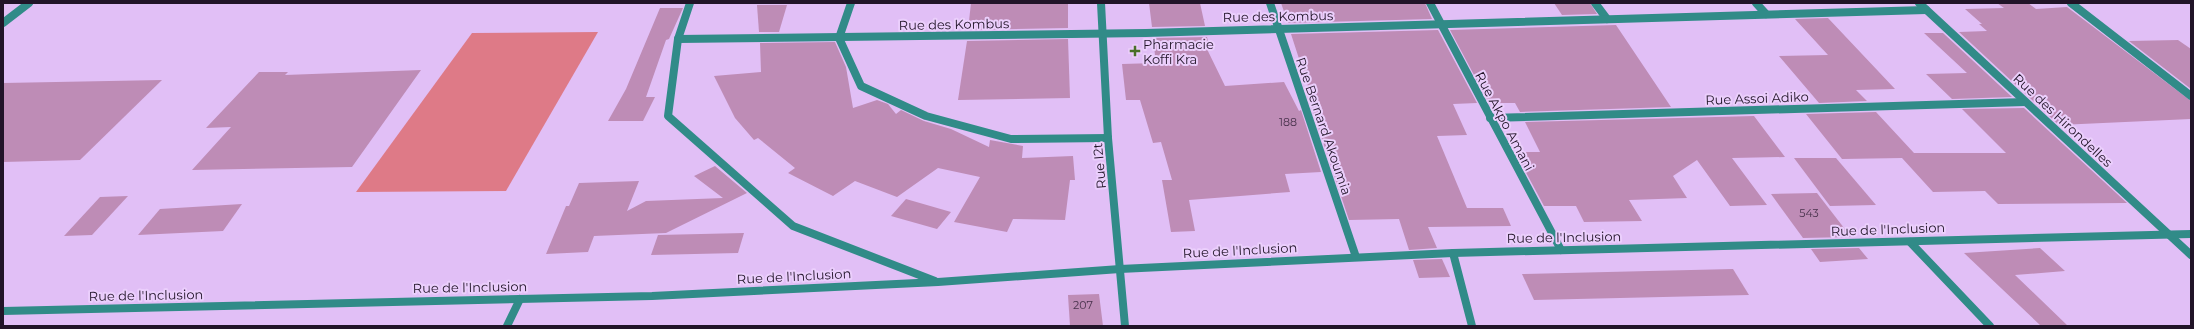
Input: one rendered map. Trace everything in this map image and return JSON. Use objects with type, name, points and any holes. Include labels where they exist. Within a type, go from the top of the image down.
[{"type":"street","points":[[3,23],[29,3]]},
{"type":"street","name":"Rue de l'Inclusion","points":[[690,3],[678,39],[668,116],[793,226],[938,282]]},
{"type":"street","points":[[851,3],[839,38],[861,86],[926,116],[1011,139],[1108,138]]},
{"type":"street","name":"Rue I2t","points":[[1101,3],[1108,138],[1125,326]]},
{"type":"street","name":"Rue Bernard Akoumia","points":[[1270,3],[1356,257]]},
{"type":"street","name":"Rue Akpo Amani","points":[[1430,3],[1561,250]]},
{"type":"street","points":[[1595,3],[1607,20]]},
{"type":"street","points":[[1756,3],[1766,14]]},
{"type":"street","name":"Rue des Hirondelles","points":[[1919,3],[2191,255]]},
{"type":"street","points":[[2071,3],[2191,96]]},
{"type":"street","name":"Rue des Kombus","points":[[678,39],[839,38],[1278,28],[1926,10]]},
{"type":"street","name":"Rue Assoi Adiko","points":[[1490,118],[2025,102]]},
{"type":"street","name":"Rue de l'Inclusion","points":[[3,312],[652,296],[938,282],[1120,268],[1453,253],[2191,234]]},
{"type":"street","points":[[1910,242],[1990,326]]},
{"type":"street","points":[[1453,253],[1472,326]]},
{"type":"street","points":[[507,326],[520,299]]},
{"type":"shaded area","points":[[598,32],[506,191],[356,192],[472,33]]},
{"type":"building","points":[[971,3],[1068,3],[1068,28],[968,30]]},
{"type":"building","points":[[1149,3],[1200,3],[1205,26],[1152,27]]},
{"type":"building","points":[[1281,3],[1425,3],[1432,19],[1288,23]]},
{"type":"building","points":[[1554,3],[1590,3],[1597,14],[1562,15]]},
{"type":"building","points":[[1997,3],[2028,3],[2036,9],[2067,7],[2191,101],[2191,119],[2059,125],[1959,32],[1987,31],[1979,24],[1982,24],[1965,9],[2004,8]]},
{"type":"building","points":[[757,5],[787,5],[779,32],[759,32]]},
{"type":"building","points":[[660,8],[683,8],[669,39],[666,40],[646,97],[655,97],[643,121],[608,121],[626,89]]},
{"type":"building","points":[[1828,18],[1895,89],[1856,90],[1867,101],[1819,103],[1779,56],[1828,55],[1795,19]]},
{"type":"building","points":[[1616,25],[1671,107],[1520,112],[1515,103],[1489,103],[1450,30]]},
{"type":"building","points":[[1438,30],[1477,103],[1453,104],[1467,135],[1437,136],[1467,208],[1503,208],[1511,226],[1428,227],[1437,248],[1409,250],[1399,219],[1349,220],[1311,106],[1314,105],[1291,34]]},
{"type":"building","points":[[1924,33],[1943,33],[2012,97],[1952,99],[1926,74],[1967,73]]},
{"type":"building","points":[[1207,37],[1209,45],[1205,45],[1225,86],[1284,82],[1299,111],[1301,110],[1321,172],[1285,174],[1290,192],[1189,200],[1195,231],[1171,232],[1162,180],[1172,180],[1161,142],[1153,143],[1140,100],[1126,100],[1122,64],[1156,63],[1153,38]]},
{"type":"building","points":[[1068,39],[1070,98],[958,100],[967,41]]},
{"type":"building","points":[[2178,40],[2191,49],[2191,89],[2129,41]]},
{"type":"building","points":[[835,42],[846,67],[853,108],[877,100],[888,104],[896,114],[901,110],[924,121],[951,129],[989,147],[990,140],[1023,146],[1022,158],[1073,156],[1075,180],[1070,180],[1065,220],[1013,219],[1007,232],[954,222],[980,177],[938,168],[897,197],[855,181],[833,196],[788,173],[795,168],[758,138],[754,140],[735,118],[714,76],[761,72],[760,43]]},
{"type":"building","points":[[421,70],[352,167],[192,170],[231,127],[206,128],[259,72],[288,72],[285,75]]},
{"type":"building","points":[[162,80],[80,160],[3,162],[3,83]]},
{"type":"building","points":[[2024,108],[2127,203],[1998,204],[1985,191],[1933,192],[1902,158],[1842,159],[1806,114],[1876,112],[1914,153],[2006,153],[1962,109]]},
{"type":"building","points":[[1754,116],[1785,157],[1732,158],[1767,205],[1730,206],[1697,160],[1673,176],[1687,198],[1629,200],[1642,221],[1584,222],[1576,206],[1544,206],[1515,152],[1540,152],[1525,122]]},
{"type":"building","points":[[1794,158],[1836,158],[1876,205],[1830,206]]},
{"type":"building","points":[[715,166],[747,193],[666,233],[594,236],[588,252],[546,254],[566,206],[569,206],[579,183],[639,181],[627,211],[646,201],[723,198],[694,176]]},
{"type":"building","points":[[1817,193],[1851,237],[1803,238],[1771,194]]},
{"type":"building","points":[[128,196],[92,235],[64,236],[100,197]]},
{"type":"building","points":[[906,199],[951,212],[937,229],[891,216]]},
{"type":"building","points":[[242,204],[223,231],[138,235],[160,209]]},
{"type":"building","points":[[744,233],[738,253],[651,255],[658,235]]},
{"type":"building","points":[[1859,248],[1868,259],[1820,262],[1811,249]]},
{"type":"building","points":[[2040,248],[2065,271],[2015,275],[2068,326],[2041,326],[1964,253]]},
{"type":"building","points":[[1442,259],[1450,277],[1419,278],[1413,260]]},
{"type":"building","points":[[1733,269],[1749,295],[1534,300],[1522,274]]},
{"type":"building","points":[[1099,294],[1103,326],[1070,326],[1068,295]]},
{"type":"place","name":"Pharmacie Koffi Kra","points":[[1135,51]]}]
